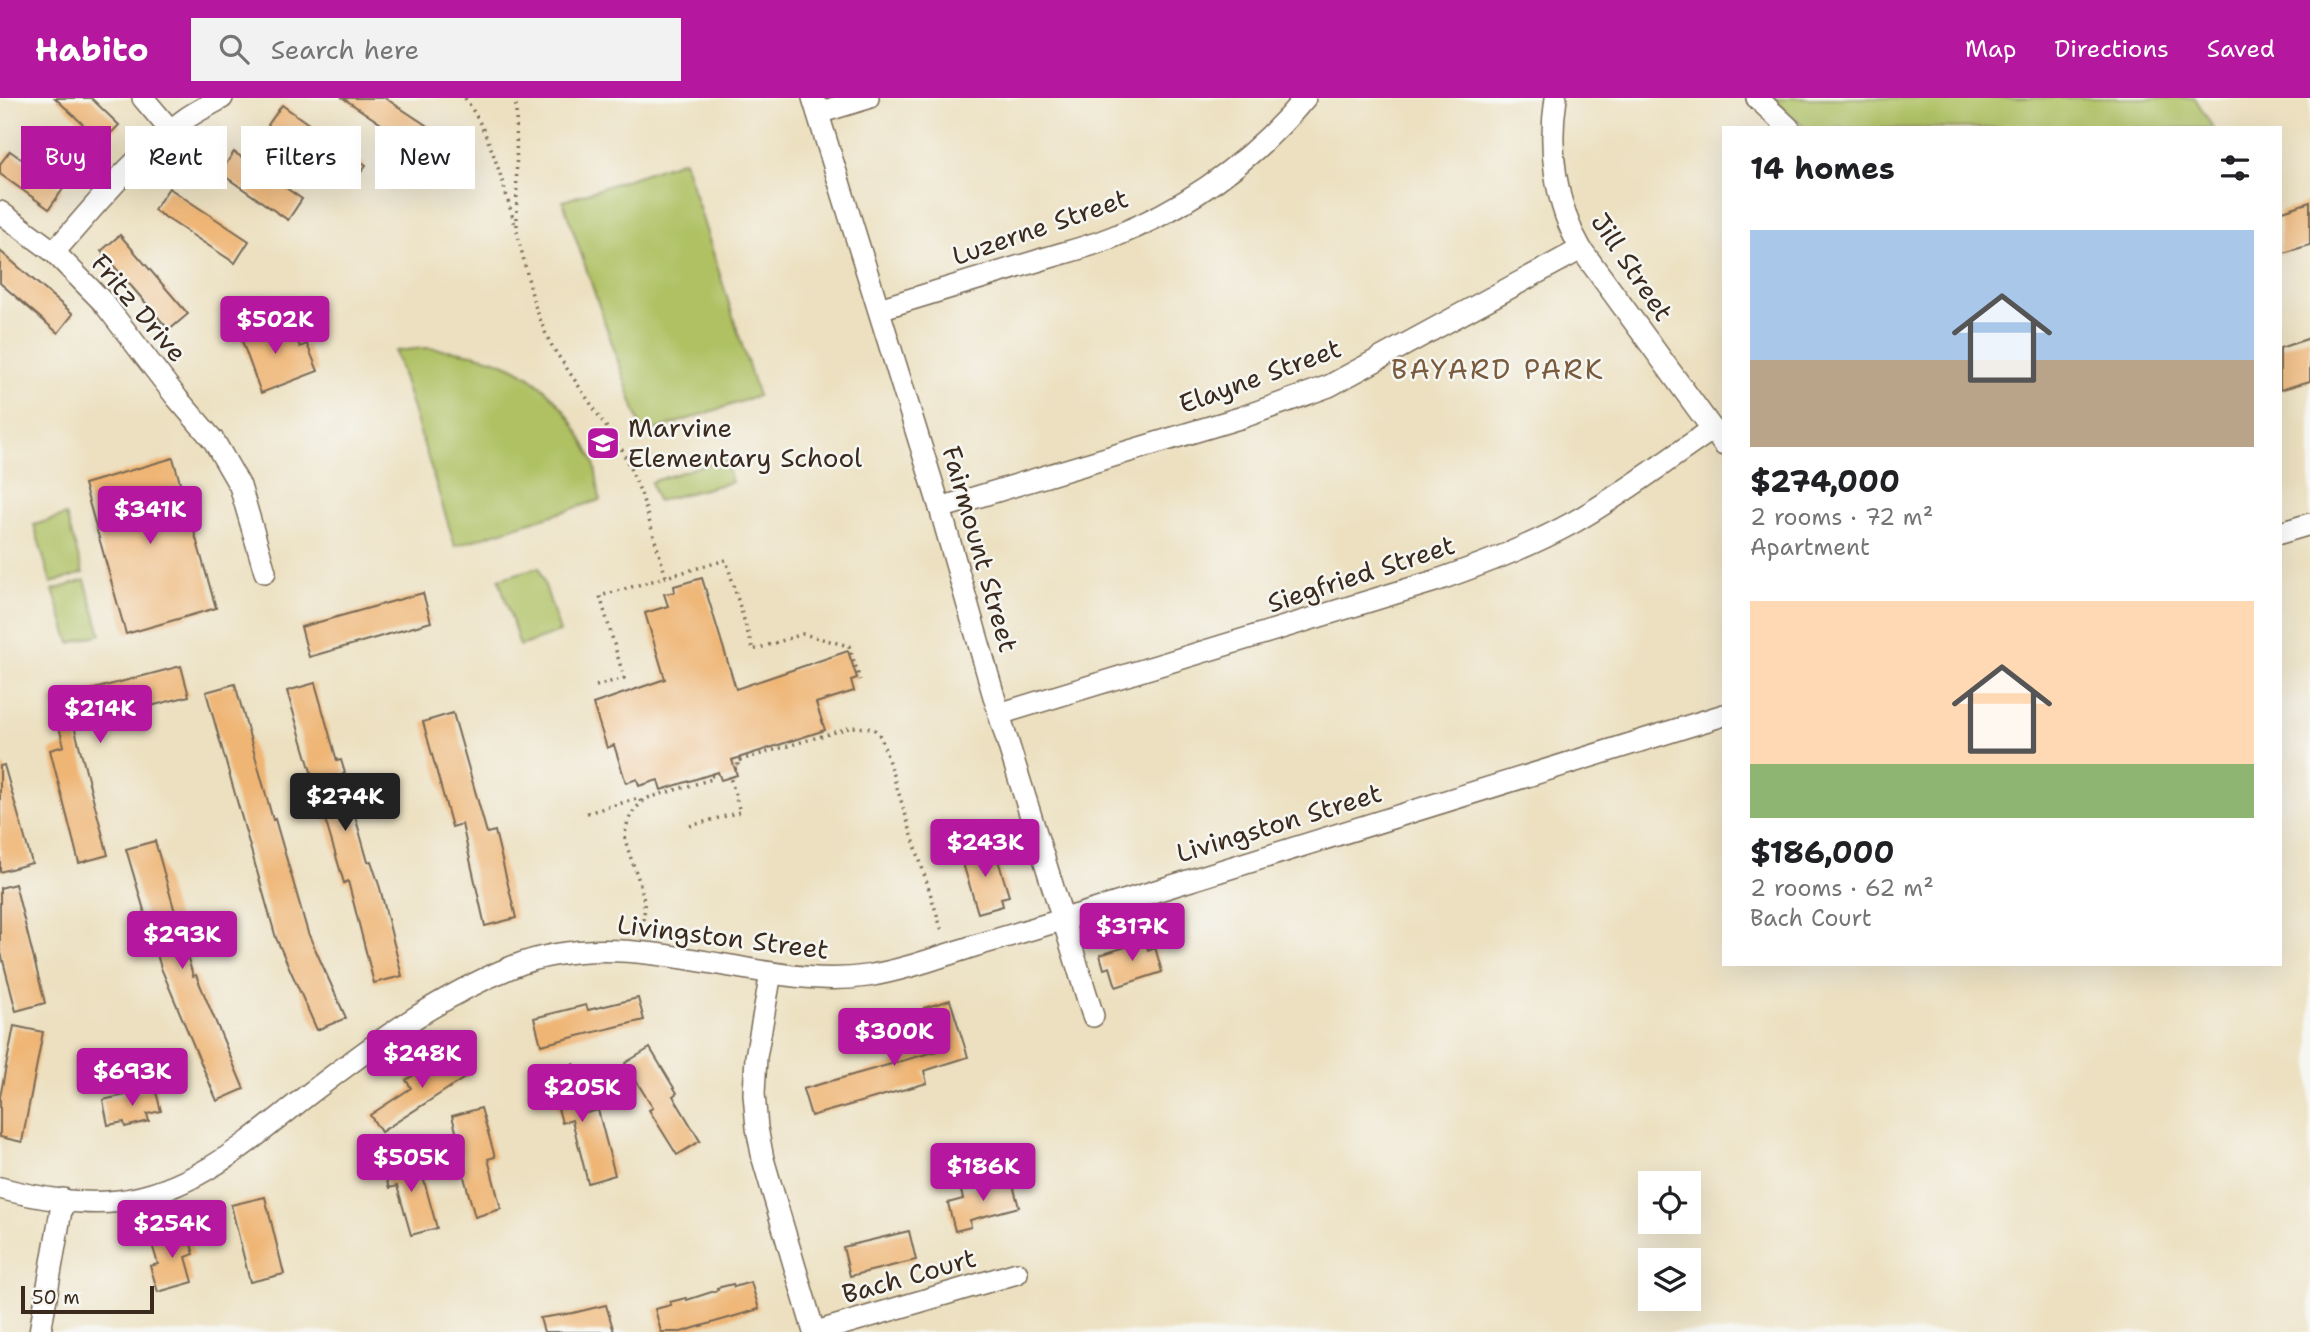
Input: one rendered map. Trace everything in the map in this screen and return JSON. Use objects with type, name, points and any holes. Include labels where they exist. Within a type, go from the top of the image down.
[{"type":"street","points":[[143,98],[167,126]]},
{"type":"street","points":[[177,126],[222,98]]},
{"type":"street","points":[[816,106],[868,98]]},
{"type":"street","name":"Luzerne Street","points":[[879,309],[1110,238],[1154,218],[1209,187],[1237,166],[1260,146],[1305,98]]},
{"type":"street","name":"Jill Street","points":[[1556,98],[1553,148],[1558,187],[1567,220],[1581,249],[1718,437]]},
{"type":"street","points":[[1757,98],[1787,126]]},
{"type":"street","name":"Fairmount Street","points":[[816,106],[940,508],[999,715],[1093,1016]]},
{"type":"street","points":[[54,252],[125,172]]},
{"type":"street","name":"Fritz Drive","points":[[0,212],[54,252],[119,321],[223,456],[240,486],[265,572]]},
{"type":"street","name":"Elayne Street","points":[[940,508],[1243,418],[1329,386],[1581,249]]},
{"type":"street","name":"Siegfried Street","points":[[999,715],[1435,581],[1503,556],[1576,520],[1718,437]]},
{"type":"street","points":[[2282,532],[2310,524]]},
{"type":"street","name":"Livingston Street","points":[[0,1188],[26,1195],[116,1202],[167,1189],[188,1180],[229,1157],[375,1045],[434,1005],[523,963],[574,951],[617,950],[816,979],[870,975],[1063,919],[1722,716]]},
{"type":"street","points":[[771,973],[756,1057],[754,1094],[757,1128],[763,1159],[815,1332]]},
{"type":"street","points":[[40,1332],[63,1199]]},
{"type":"street","name":"Bach Court","points":[[815,1332],[1017,1273]]},
{"type":"path","points":[[465,98],[491,144],[517,232],[534,303],[545,332],[622,450],[640,493],[666,577]]},
{"type":"path","points":[[516,98],[517,232]]},
{"type":"path","points":[[596,686],[624,678],[600,596],[726,560],[753,650],[803,634],[849,646],[860,680]]},
{"type":"path","points":[[735,769],[739,768],[737,761],[852,727],[873,728],[881,737],[943,934]]},
{"type":"path","points":[[636,932],[642,924],[646,908],[626,845],[625,833],[630,816],[648,798],[712,779],[711,776],[719,774]]},
{"type":"path","points":[[690,826],[740,812],[730,778]]},
{"type":"path","points":[[587,813],[639,797],[642,802]]},
{"type":"green space","points":[[1773,98],[2195,98],[2212,126],[1803,126]]},
{"type":"green space","points":[[684,160],[758,396],[643,434],[563,201]]},
{"type":"green space","points":[[424,348],[493,359],[513,367],[548,392],[577,430],[594,463],[600,500],[455,546],[395,351]]},
{"type":"green space","points":[[725,458],[732,482],[657,501],[651,482]]},
{"type":"green space","points":[[66,515],[83,573],[51,583],[34,525]]},
{"type":"green space","points":[[539,567],[560,632],[520,646],[499,579]]},
{"type":"green space","points":[[85,580],[101,634],[70,643],[53,590]]},
{"type":"building","points":[[55,98],[91,98],[119,125],[111,133],[111,126],[85,126]]},
{"type":"building","points":[[343,98],[385,98],[427,126],[384,126]]},
{"type":"building","points":[[282,105],[311,126],[269,126]]},
{"type":"building","points":[[10,151],[21,159],[21,189],[0,174],[0,164]]},
{"type":"building","points":[[234,152],[241,157],[241,188],[227,178],[227,162]]},
{"type":"building","points":[[21,189],[63,189],[49,209]]},
{"type":"building","points":[[171,189],[249,241],[235,263],[154,210]]},
{"type":"building","points":[[243,189],[288,189],[302,199],[288,220]]},
{"type":"building","points":[[2310,202],[2310,245],[2282,253],[2282,211]]},
{"type":"building","points":[[120,235],[188,314],[169,330],[101,251]]},
{"type":"building","points":[[0,251],[73,314],[58,333],[0,283]]},
{"type":"building","points":[[264,317],[273,339],[294,331],[300,347],[307,344],[318,371],[261,393],[237,327]]},
{"type":"building","points":[[2310,338],[2310,381],[2282,389],[2282,347]]},
{"type":"building","points":[[173,458],[216,608],[126,634],[84,484]]},
{"type":"building","points":[[702,578],[736,689],[848,651],[857,678],[851,680],[854,691],[816,703],[825,730],[732,760],[737,775],[721,780],[718,772],[661,790],[658,780],[639,786],[637,779],[626,783],[614,745],[607,748],[593,704],[665,679],[645,613],[668,606],[664,594],[675,592],[674,586]]},
{"type":"building","points":[[423,593],[431,622],[309,657],[301,627]]},
{"type":"building","points":[[181,666],[189,696],[74,726],[108,855],[79,863],[50,750],[64,746],[52,700]]},
{"type":"building","points":[[315,683],[337,761],[341,760],[345,773],[343,774],[368,862],[371,861],[380,888],[402,976],[374,983],[348,881],[344,883],[287,691]]},
{"type":"building","points":[[235,684],[308,933],[346,1018],[317,1030],[276,938],[206,692]]},
{"type":"building","points":[[453,713],[487,833],[495,831],[516,918],[485,926],[462,824],[452,827],[423,722]]},
{"type":"building","points":[[4,765],[32,863],[0,872],[0,766]]},
{"type":"building","points":[[155,841],[193,976],[196,975],[244,1089],[217,1101],[161,968],[126,849]]},
{"type":"building","points":[[994,847],[1009,896],[1001,898],[1003,906],[978,913],[961,857]]},
{"type":"building","points":[[15,884],[45,1003],[16,1011],[0,949],[0,888]]},
{"type":"building","points":[[1145,941],[1148,950],[1155,947],[1162,972],[1116,987],[1110,967],[1104,969],[1100,955]]},
{"type":"building","points":[[638,998],[644,1020],[541,1045],[534,1018],[586,1005],[588,1010]]},
{"type":"building","points":[[950,1000],[968,1057],[924,1071],[927,1083],[811,1116],[803,1089],[937,1051],[924,1008]]},
{"type":"building","points":[[14,1026],[43,1032],[22,1142],[0,1137],[0,1097]]},
{"type":"building","points":[[650,1048],[677,1093],[673,1096],[700,1141],[677,1155],[649,1110],[653,1108],[625,1063]]},
{"type":"building","points":[[453,1050],[469,1075],[381,1132],[370,1115],[411,1088],[406,1080]]},
{"type":"building","points":[[574,1064],[587,1113],[598,1110],[615,1175],[588,1183],[572,1120],[562,1123],[548,1071]]},
{"type":"building","points":[[155,1088],[161,1111],[147,1114],[149,1121],[125,1127],[124,1122],[108,1125],[103,1100]]},
{"type":"building","points":[[481,1108],[495,1157],[488,1159],[501,1209],[475,1217],[461,1166],[465,1165],[452,1116]]},
{"type":"building","points":[[408,1154],[415,1179],[423,1177],[437,1228],[411,1235],[397,1186],[389,1188],[381,1162]]},
{"type":"building","points":[[1011,1178],[1019,1207],[970,1220],[971,1227],[955,1231],[948,1203],[963,1199],[961,1191]]},
{"type":"building","points":[[265,1197],[284,1274],[250,1282],[231,1205]]},
{"type":"building","points":[[186,1228],[194,1254],[186,1257],[193,1282],[158,1292],[150,1266],[158,1264],[150,1238]]},
{"type":"building","points":[[909,1231],[916,1260],[850,1276],[843,1247]]},
{"type":"building","points":[[751,1282],[759,1309],[681,1332],[661,1332],[655,1309],[671,1305],[670,1302],[686,1298],[687,1300],[718,1290],[717,1288]]},
{"type":"building","points":[[606,1305],[614,1332],[544,1332],[540,1318]]},
{"type":"place","name":"Marvine Elementary School","points":[[603,443]]},
{"type":"district","name":"BAYARD PARK","points":[[1498,369]]}]
